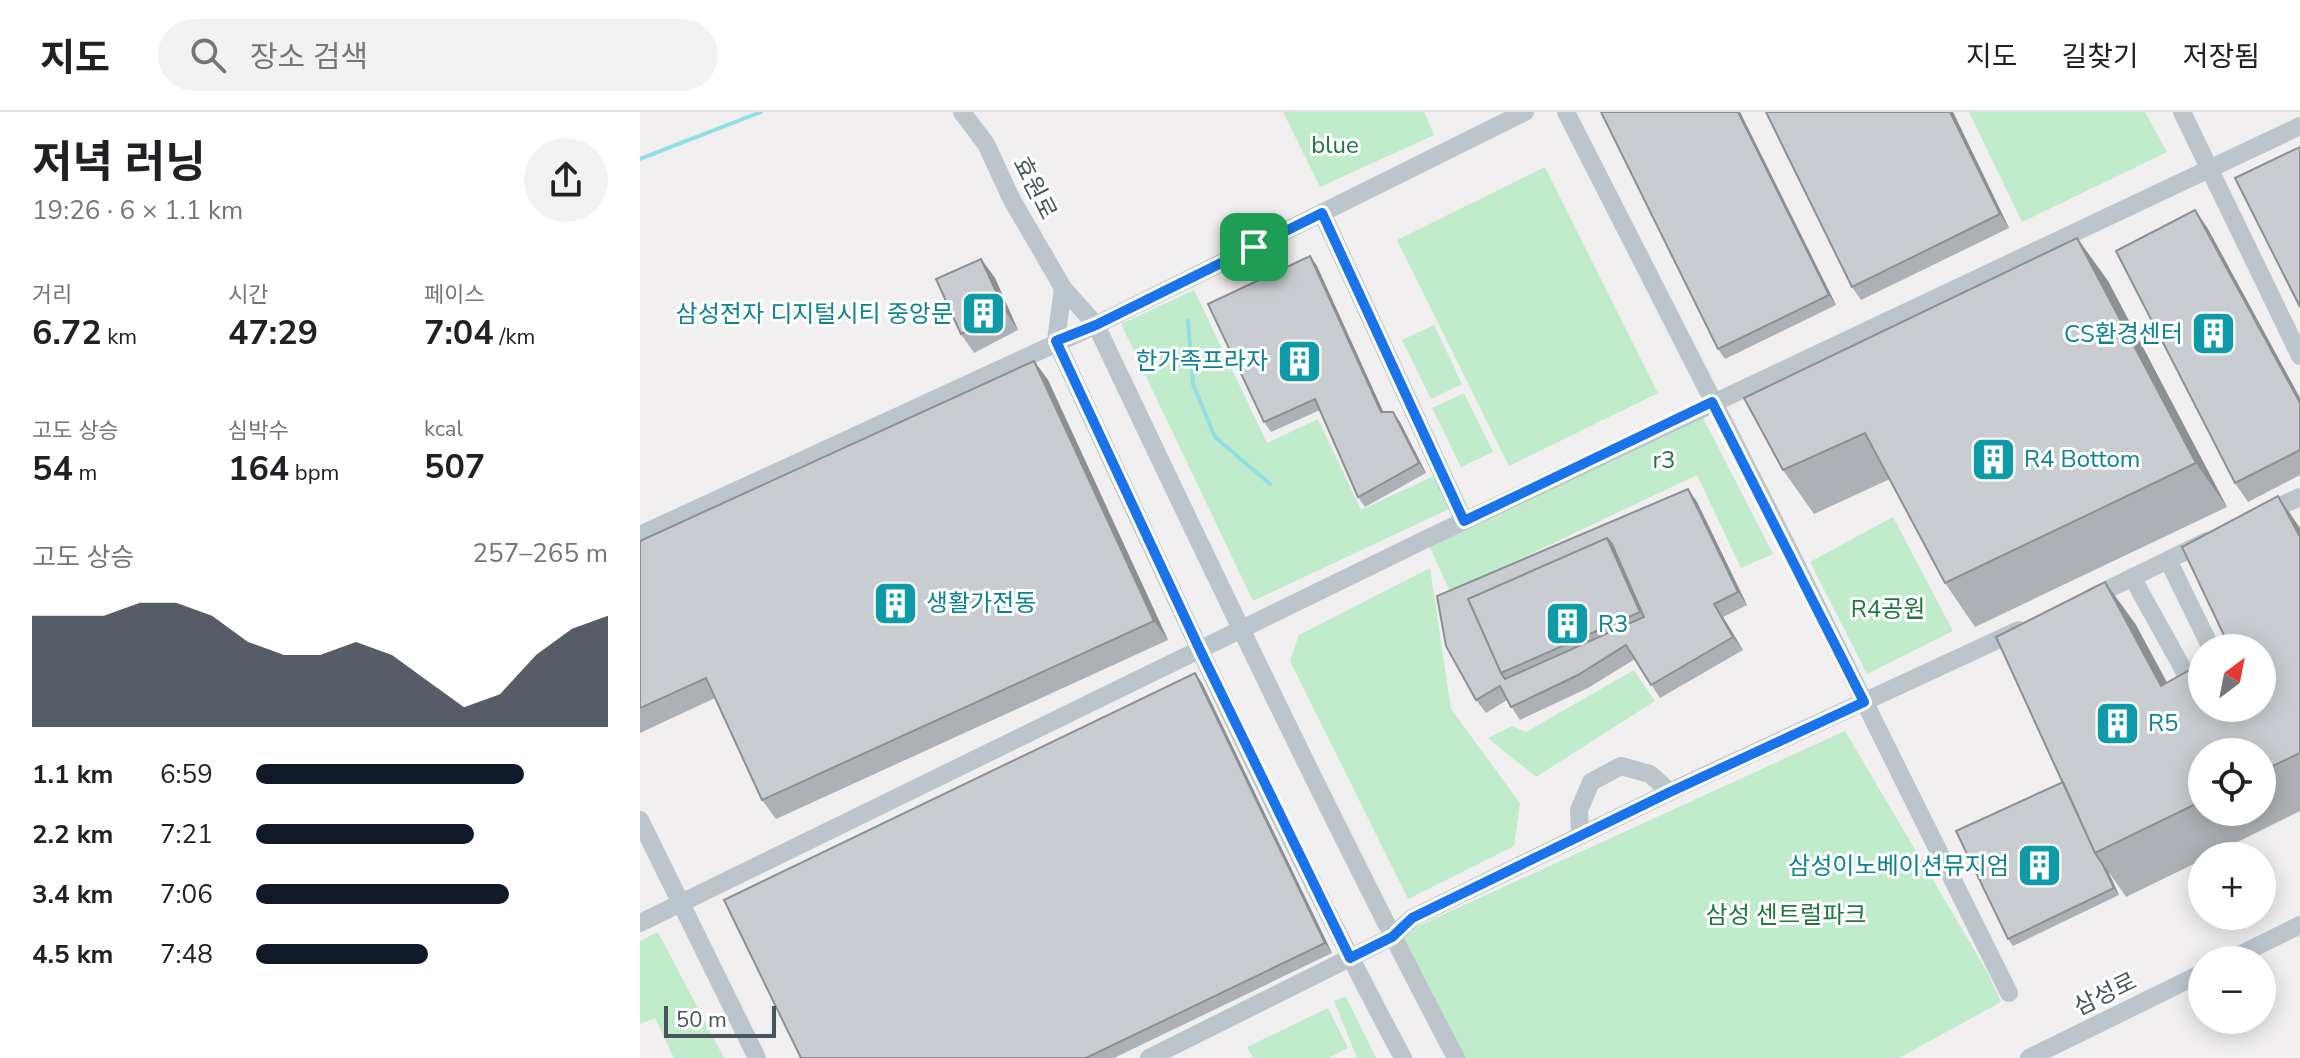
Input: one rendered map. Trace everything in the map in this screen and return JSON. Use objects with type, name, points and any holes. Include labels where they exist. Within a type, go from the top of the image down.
[{"type":"street","name":"효원로","points":[[962,112],[986,144],[1012,200],[1063,288],[1096,325],[1240,629],[1392,937],[1456,1058]]},
{"type":"street","points":[[640,535],[1096,325],[1525,112]]},
{"type":"street","points":[[1566,112],[2009,993]]},
{"type":"street","points":[[2182,112],[2300,356]]},
{"type":"street","points":[[640,923],[1464,521],[2300,126]]},
{"type":"street","points":[[1322,213],[1464,521]]},
{"type":"street","points":[[1063,288],[1056,341],[1200,650],[1350,958],[1403,1058]]},
{"type":"street","points":[[2245,523],[2300,497]]},
{"type":"street","points":[[2078,603],[2218,536]]},
{"type":"street","points":[[2168,560],[2204,634]]},
{"type":"street","points":[[2132,577],[2188,677]]},
{"type":"street","points":[[1149,1058],[1392,937],[1412,918],[1580,835],[2039,621]]},
{"type":"street","points":[[1580,835],[1579,810],[1591,782],[1621,766],[1650,774],[1670,792]]},
{"type":"street","points":[[640,820],[757,1058]]},
{"type":"street","points":[[2257,946],[2300,925]]},
{"type":"street","name":"삼성로","points":[[2029,1058],[2188,980]]},
{"type":"green space","name":"blue","points":[[1283,112],[1424,112],[1434,135],[1320,187]]},
{"type":"green space","points":[[1969,112],[2145,112],[2167,152],[2022,222]]},
{"type":"green space","points":[[1545,167],[1658,393],[1509,466],[1397,240]]},
{"type":"green space","points":[[1194,290],[1267,443],[1318,419],[1361,510],[1434,476],[1449,509],[1253,601],[1121,324]]},
{"type":"green space","points":[[1434,325],[1462,384],[1431,399],[1402,340]]},
{"type":"green space","points":[[1464,393],[1493,452],[1461,467],[1432,408]]},
{"type":"green space","name":"r3","points":[[1700,412],[1773,554],[1741,568],[1697,475],[1450,592],[1429,545]]},
{"type":"green space","name":"R4공원","points":[[1893,517],[1953,631],[1867,674],[1810,562]]},
{"type":"green space","points":[[1430,568],[1451,709],[1520,803],[1514,846],[1408,899],[1290,661],[1299,635]]},
{"type":"green space","name":"r3","points":[[1634,670],[1655,701],[1536,777],[1488,738],[1512,726],[1526,732]]},
{"type":"green space","name":"삼성 센트럴파크","points":[[1845,731],[1988,973],[2001,1002],[1899,1058],[1456,1058],[1392,938]]},
{"type":"green space","points":[[658,932],[724,1058],[674,1058],[655,1018],[640,1024],[640,941]]},
{"type":"green space","points":[[1346,997],[1376,1058],[1357,1058],[1334,1001]]},
{"type":"green space","points":[[1328,1008],[1348,1048],[1329,1058],[1253,1058],[1247,1047]]},
{"type":"building","points":[[1601,112],[1738,112],[1829,295],[1718,349]]},
{"type":"building","points":[[1766,112],[1950,112],[2000,214],[1852,287]]},
{"type":"building","points":[[2300,147],[2300,307],[2235,178]]},
{"type":"building","name":"CS환경센터","points":[[2195,210],[2300,403],[2300,450],[2235,483],[2116,251]]},
{"type":"building","name":"R4 Bottom","points":[[2077,238],[2196,463],[1945,583],[1865,433],[1783,470],[1744,398]]},
{"type":"building","name":"한가족프라자","points":[[1310,256],[1381,412],[1393,412],[1419,463],[1358,497],[1315,399],[1264,422],[1208,304]]},
{"type":"building","points":[[981,259],[1005,311],[961,334],[936,279]]},
{"type":"building","name":"생활가전동","points":[[1034,361],[1154,621],[762,800],[706,678],[640,708],[640,541]]},
{"type":"building","points":[[1688,489],[1738,592],[1714,604],[1733,637],[1651,685],[1626,645],[1578,675],[1511,707],[1500,686],[1476,700],[1446,646],[1437,596]],"holes":[[[1607,538],[1644,617],[1505,679],[1468,599]]]},
{"type":"building","name":"R5","points":[[2278,496],[2300,537],[2300,753],[2276,764],[2276,738],[2188,738],[2188,808],[2095,853],[1996,637],[2105,582],[2161,686],[2188,671],[2188,722],[2276,722],[2276,634],[2223,634],[2182,547]]},
{"type":"building","name":"R3","points":[[1607,538],[1640,612],[1501,673],[1468,599]]},
{"type":"building","points":[[1195,673],[1325,943],[1086,1058],[801,1058],[724,900]]},
{"type":"building","name":"삼성이노베이션뮤지엄","points":[[2063,782],[2114,888],[2008,939],[1956,831]]},
{"type":"waterway","points":[[640,159],[761,112]]},
{"type":"waterway","points":[[1188,321],[1193,384],[1215,437],[1270,484]]},
{"type":"place","name":"삼성전자 디지털시티 중앙문","points":[[984,314]]},
{"type":"place","name":"CS환경센터","points":[[2214,334]]},
{"type":"place","name":"한가족프라자","points":[[1299,361]]},
{"type":"place","name":"R4 Bottom","points":[[1993,459]]},
{"type":"place","name":"생활가전동","points":[[895,603]]},
{"type":"place","name":"R3","points":[[1567,624]]},
{"type":"place","name":"R5","points":[[2117,723]]},
{"type":"place","name":"삼성이노베이션뮤지엄","points":[[2040,866]]},
{"type":"route","points":[[1322,213],[1464,521],[1712,402],[1864,702],[1670,792],[1412,918],[1392,937],[1350,958],[1200,650],[1056,341],[1096,325],[1254,247],[1322,213]]}]
